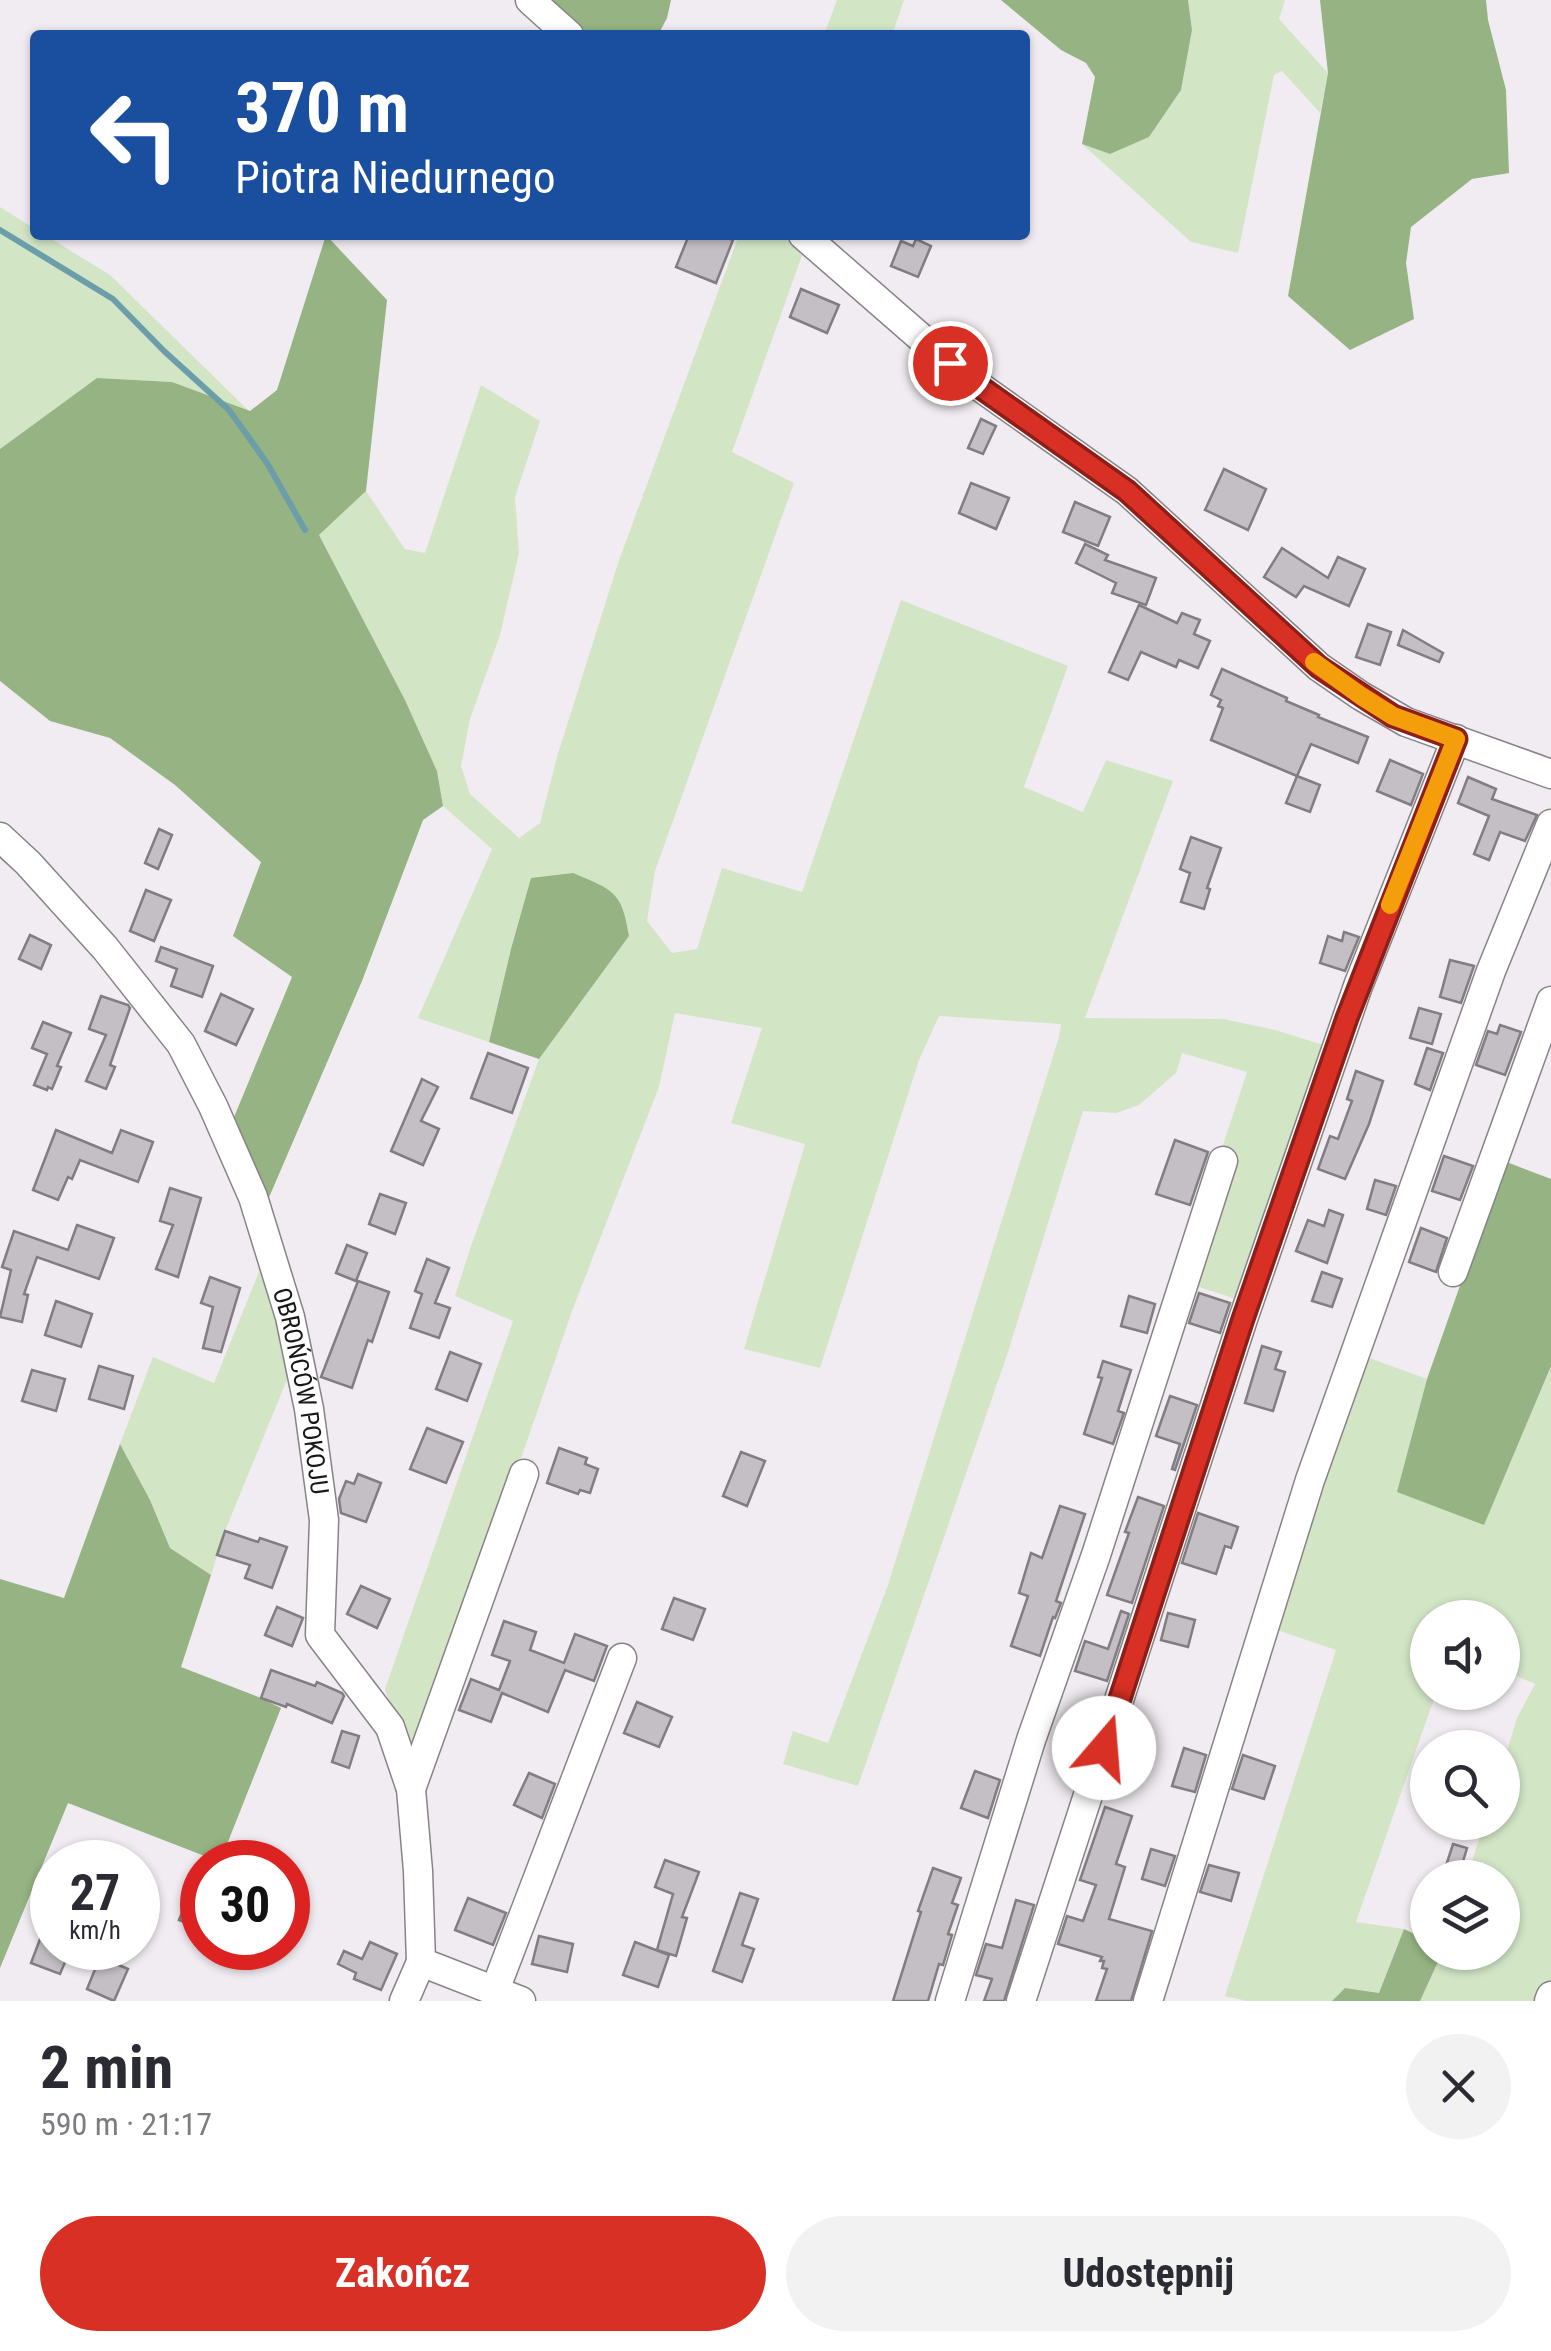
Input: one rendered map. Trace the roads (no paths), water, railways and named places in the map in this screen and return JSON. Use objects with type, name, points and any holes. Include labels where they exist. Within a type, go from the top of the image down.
[{"type":"street","points":[[530,0],[563,30]]},
{"type":"street","points":[[809,240],[966,377],[1127,491],[1319,667],[1393,716],[1551,774]]},
{"type":"street","points":[[1021,2001],[1243,1319],[1358,986],[1456,739]]},
{"type":"street","points":[[1148,2001],[1310,1480],[1491,971],[1551,824]]},
{"type":"street","name":"OBROŃCÓW POKOJU","points":[[0,836],[105,948],[181,1044],[253,1197],[290,1317],[309,1409],[324,1520],[320,1635],[390,1728],[411,1789],[421,1962],[404,2001]]},
{"type":"street","points":[[1453,1272],[1551,1001]]},
{"type":"street","points":[[950,2001],[1031,1740],[1096,1555],[1222,1161]]},
{"type":"street","points":[[411,1789],[524,1474]]},
{"type":"street","points":[[494,1990],[622,1658]]},
{"type":"street","points":[[421,1962],[521,2001]]},
{"type":"waterway","points":[[0,230],[113,299],[229,410],[267,463],[305,530]]}]
